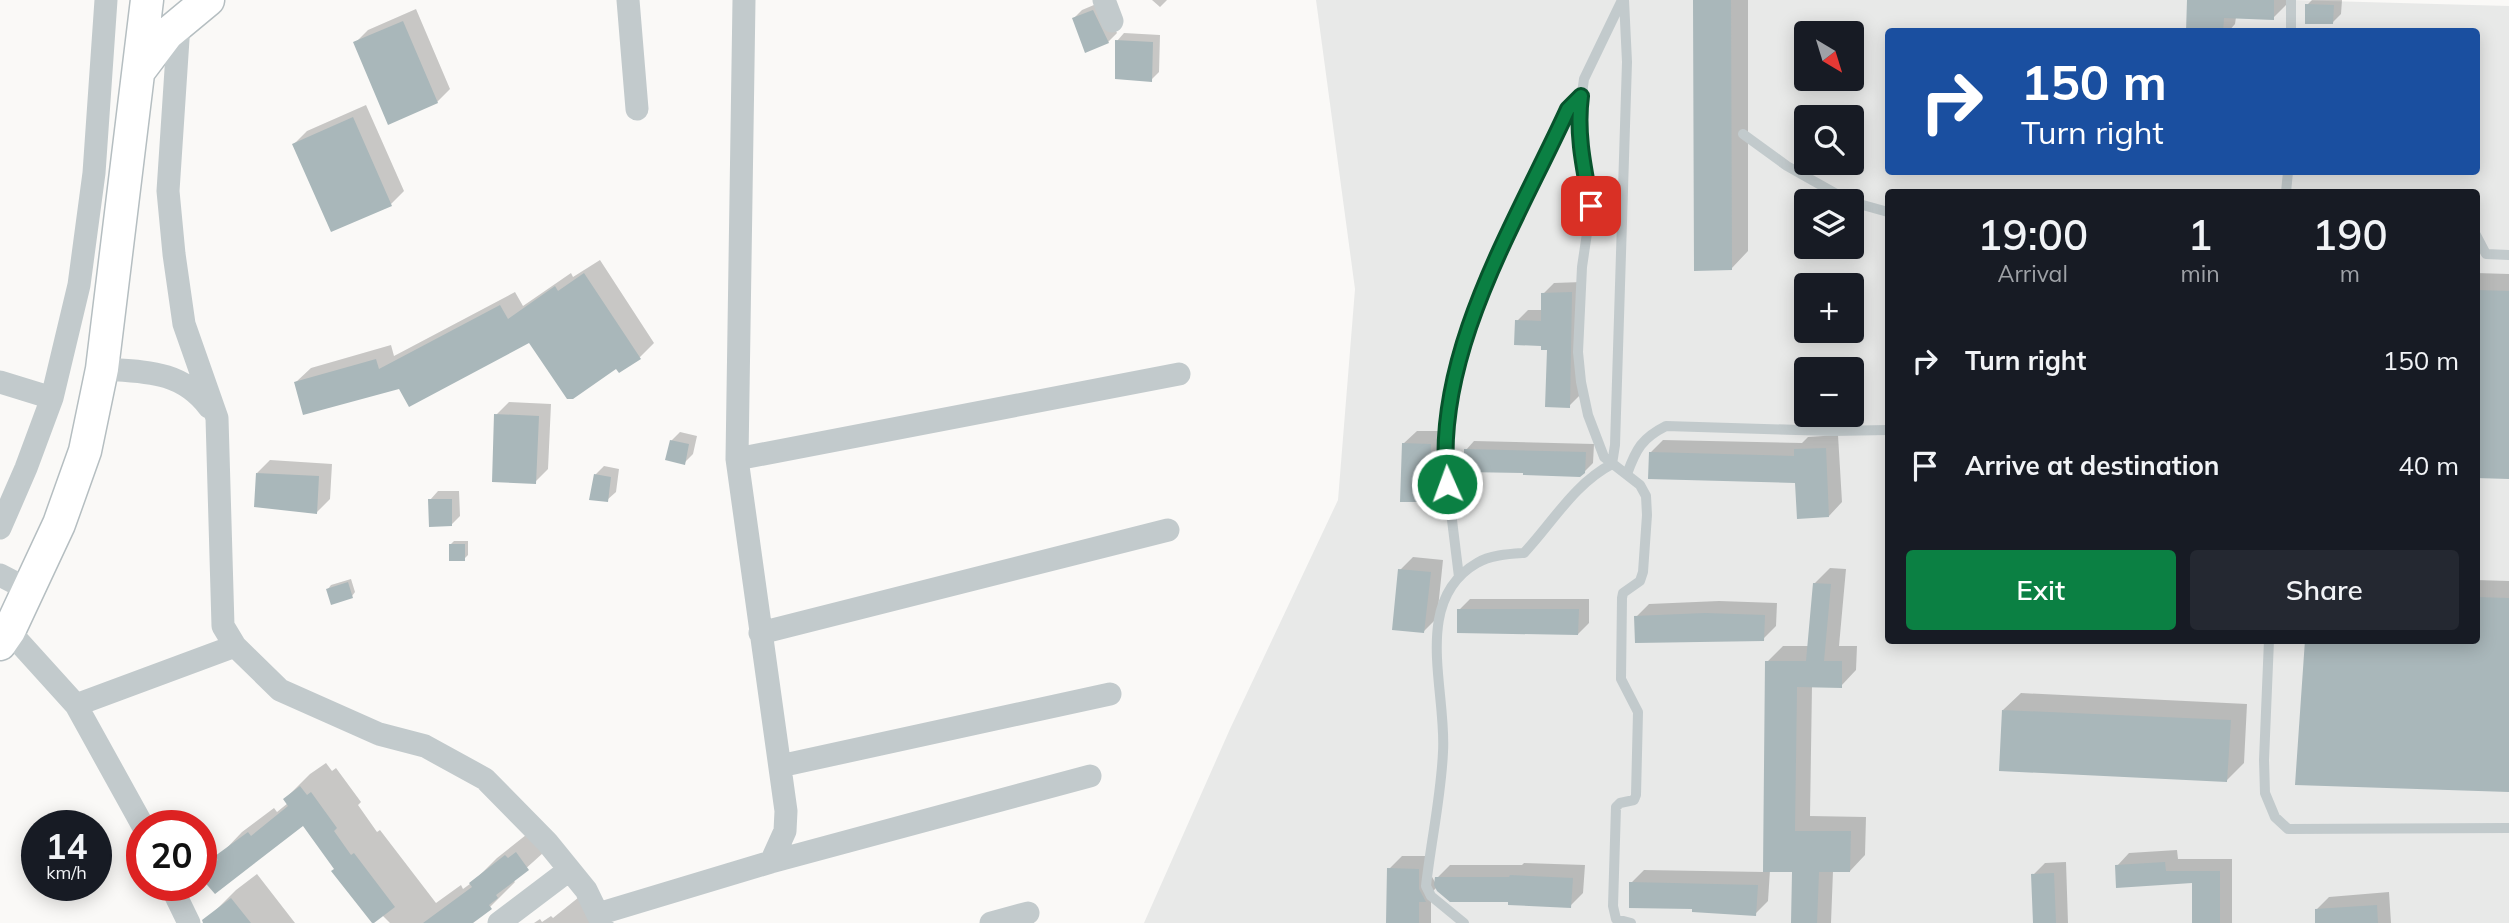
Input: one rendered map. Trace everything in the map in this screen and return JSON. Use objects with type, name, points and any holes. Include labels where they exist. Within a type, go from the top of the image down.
[{"type":"main road","points":[[4,637],[59,524],[85,450],[102,369],[147,0]]},
{"type":"main road","points":[[138,72],[167,34],[208,0]]},
{"type":"street","points":[[0,528],[52,398],[79,285],[93,186],[106,0]]},
{"type":"street","points":[[628,0],[637,109]]},
{"type":"street","points":[[744,0],[737,460],[786,811],[785,831],[771,862]]},
{"type":"street","points":[[179,24],[168,191],[184,324],[217,418],[223,626],[235,646],[280,690],[379,734],[425,746],[485,779],[548,842],[586,890],[600,919],[771,862],[1090,776]]},
{"type":"street","points":[[102,369],[156,373],[176,380],[197,391],[217,418]]},
{"type":"street","points":[[737,460],[1179,374]]},
{"type":"street","points":[[0,382],[52,398]]},
{"type":"street","points":[[760,633],[1168,530]]},
{"type":"street","points":[[0,575],[29,590]]},
{"type":"street","points":[[4,637],[76,705],[134,810]]},
{"type":"street","points":[[76,705],[235,646]]},
{"type":"street","points":[[780,766],[1110,694]]},
{"type":"street","points":[[499,923],[569,870]]},
{"type":"street","points":[[178,901],[189,923]]},
{"type":"street","points":[[991,923],[1028,913]]},
{"type":"lane","points":[[1623,0],[1584,79],[1581,96],[1581,151],[1591,206],[1582,267],[1578,352],[1588,415],[1604,457],[1640,485],[1646,496],[1647,515],[1640,581],[1623,593],[1622,598],[1621,679],[1638,712],[1636,794],[1634,800],[1616,807],[1613,906],[1616,919],[1631,923]]},
{"type":"lane","points":[[1612,464],[1616,431],[1627,62],[1623,0]]},
{"type":"lane","points":[[2291,0],[2291,28]]},
{"type":"lane","points":[[1459,577],[1445,463],[1454,377],[1467,333],[1503,243],[1568,109],[1581,96]]},
{"type":"lane","points":[[1743,134],[1787,166],[1827,189]]},
{"type":"lane","points":[[1864,206],[1885,211]]},
{"type":"lane","points":[[2480,243],[2486,254],[2509,255]]},
{"type":"lane","points":[[1627,474],[1635,453],[1648,435],[1666,426],[1885,430]]},
{"type":"lane","points":[[1464,923],[1431,896],[1426,886],[1443,754],[1444,723],[1437,629],[1445,595],[1459,577],[1478,562],[1524,553],[1575,491],[1597,472],[1612,464]]},
{"type":"lane","points":[[2269,644],[2265,793],[2275,817],[2288,829],[2509,828]]},
{"type":"shaded area","points":[[1316,0],[2291,0],[2509,6],[2509,923],[1144,923],[1230,729],[1338,500],[1355,289]]},
{"type":"building","points":[[1693,0],[1731,0],[1732,270],[1694,271]]},
{"type":"building","points":[[2187,0],[2274,0],[2274,20],[2224,18],[2223,28],[2186,28]]},
{"type":"building","points":[[2305,4],[2334,5],[2333,24],[2305,24]]},
{"type":"building","points":[[1093,10],[1109,43],[1085,53],[1072,18]]},
{"type":"building","points":[[403,21],[438,103],[388,125],[353,42]]},
{"type":"building","points":[[1115,40],[1153,42],[1152,82],[1115,79]]},
{"type":"building","points":[[353,117],[392,206],[331,232],[292,144]]},
{"type":"building","points":[[584,273],[641,359],[619,373],[616,369],[573,399],[567,399],[529,343],[409,407],[399,389],[303,415],[294,382],[376,359],[379,369],[500,305],[508,319],[555,286],[558,291]]},
{"type":"building","points":[[2480,290],[2509,291],[2509,479],[2480,478]]},
{"type":"building","points":[[1572,292],[1570,408],[1545,407],[1547,350],[1541,350],[1541,346],[1514,345],[1515,320],[1541,321],[1541,293]]},
{"type":"building","points":[[494,414],[539,416],[536,484],[492,482]]},
{"type":"building","points":[[670,440],[689,444],[685,465],[665,460]]},
{"type":"building","points":[[1402,443],[1431,444],[1429,502],[1400,502]]},
{"type":"building","points":[[1826,448],[1829,517],[1797,519],[1795,483],[1648,479],[1649,452],[1794,456],[1794,449]]},
{"type":"building","points":[[1464,449],[1586,452],[1585,473],[1580,477],[1464,472]]},
{"type":"building","points":[[256,473],[319,476],[317,514],[254,507]]},
{"type":"building","points":[[594,474],[611,477],[608,502],[589,500]]},
{"type":"building","points":[[428,499],[452,499],[452,526],[429,527]]},
{"type":"building","points":[[449,544],[465,544],[465,561],[449,561]]},
{"type":"building","points":[[1398,569],[1431,572],[1424,633],[1392,630]]},
{"type":"building","points":[[348,582],[353,598],[331,605],[326,589]]},
{"type":"building","points":[[1813,583],[1831,584],[1824,661],[1842,661],[1842,688],[1797,687],[1795,831],[1851,831],[1850,872],[1819,872],[1817,923],[1791,923],[1792,872],[1763,872],[1765,661],[1806,661]]},
{"type":"building","points":[[2480,597],[2509,598],[2509,792],[2295,785],[2305,644],[2480,644]]},
{"type":"building","points":[[1457,609],[1579,609],[1578,635],[1457,633]]},
{"type":"building","points":[[1705,613],[1765,615],[1764,641],[1635,643],[1634,616]]},
{"type":"building","points":[[2002,710],[2231,720],[2227,782],[1999,771]]},
{"type":"building","points":[[300,786],[307,795],[311,792],[337,828],[334,831],[351,855],[354,853],[395,907],[372,923],[331,871],[334,869],[303,826],[217,892],[217,855],[248,832],[251,836],[288,806],[283,799]]},
{"type":"building","points":[[516,852],[529,870],[496,895],[498,898],[489,905],[492,909],[473,923],[423,923],[472,887],[469,883],[505,855],[508,858]]},
{"type":"building","points":[[2165,862],[2166,871],[2220,871],[2220,923],[2192,923],[2192,883],[2116,888],[2115,865]]},
{"type":"building","points":[[1387,868],[1419,869],[1419,889],[1426,902],[1419,902],[1419,923],[1386,923]]},
{"type":"building","points":[[2054,873],[2056,923],[2033,923],[2031,874]]},
{"type":"building","points":[[1510,875],[1573,878],[1571,908],[1508,905],[1508,902],[1450,902],[1434,885],[1435,877]]},
{"type":"building","points":[[1629,882],[1758,885],[1756,916],[1692,912],[1692,909],[1629,908]]},
{"type":"building","points":[[231,898],[251,923],[203,923],[202,920]]},
{"type":"building","points":[[2377,905],[2378,923],[2315,923],[2315,909]]},
{"type":"route","points":[[1447,484],[1445,463],[1454,377],[1467,333],[1503,243],[1568,109],[1581,96],[1581,151],[1591,206]]}]
